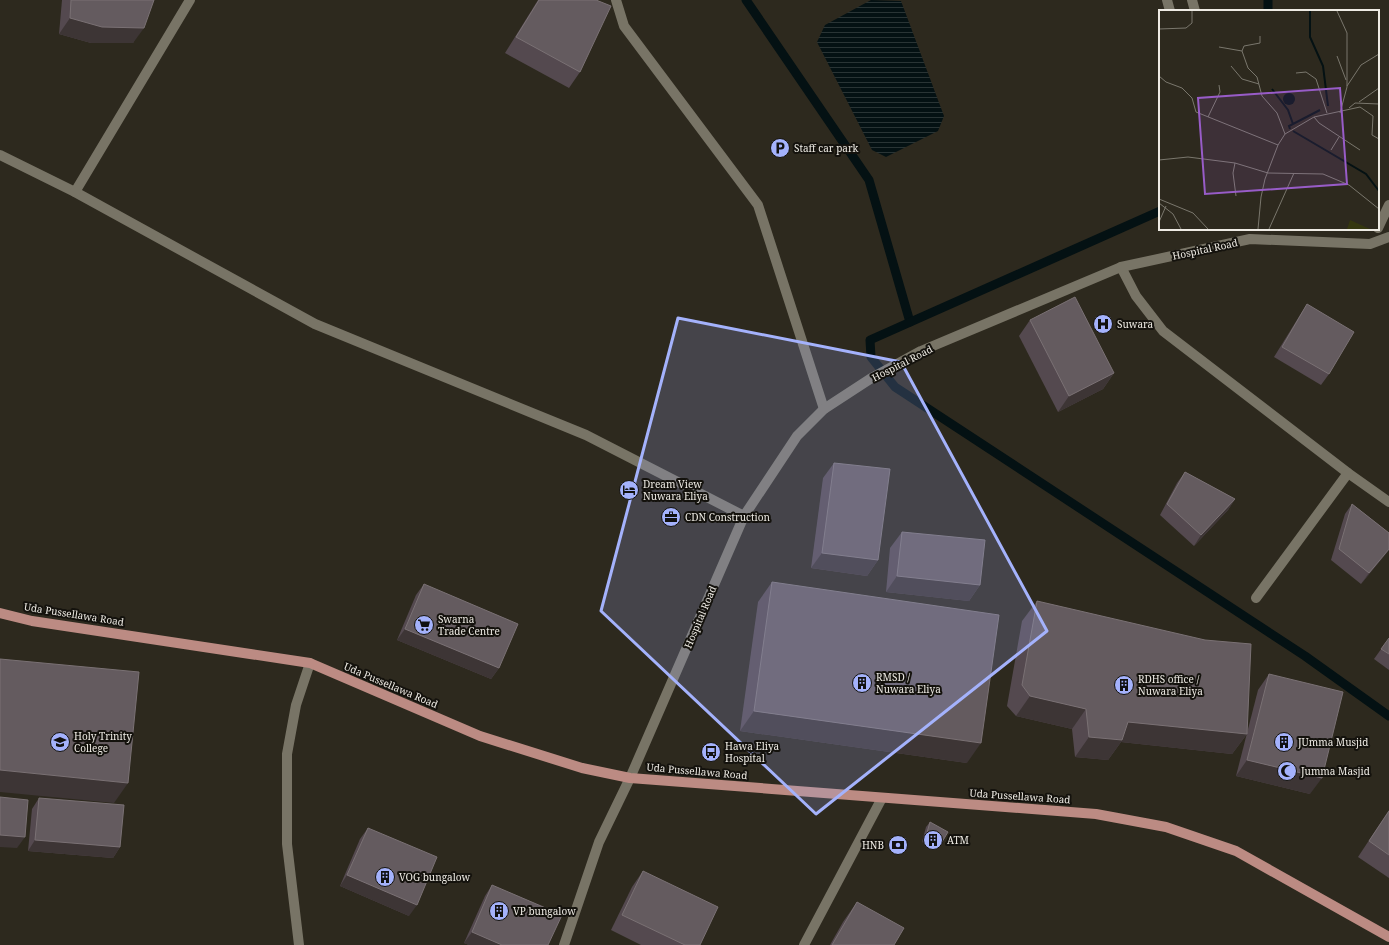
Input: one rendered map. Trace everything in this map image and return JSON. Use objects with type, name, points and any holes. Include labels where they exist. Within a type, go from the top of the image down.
[{"type":"main road","name":"Uda Pussellawa Road","points":[[0,613],[32,621],[310,662],[480,736],[582,768],[630,778],[1096,814],[1166,827],[1236,851],[1389,937]]},
{"type":"street","points":[[75,192],[190,0]]},
{"type":"street","points":[[616,0],[624,26],[758,205],[824,409]]},
{"type":"street","points":[[1167,0],[1170,10]]},
{"type":"street","points":[[1192,0],[1195,10]]},
{"type":"street","points":[[0,155],[75,192],[315,324],[586,435],[744,516]]},
{"type":"street","points":[[1379,226],[1389,205]]},
{"type":"street","points":[[1370,244],[1377,230]]},
{"type":"street","name":"Hospital Road","points":[[564,945],[599,842],[630,778],[744,516],[797,436],[824,409],[870,379],[921,351],[1121,267],[1249,234],[1370,244],[1389,236]]},
{"type":"street","points":[[1121,267],[1136,296],[1163,331],[1348,473],[1389,502]]},
{"type":"street","points":[[1256,598],[1348,473]]},
{"type":"street","points":[[299,945],[287,844],[287,754],[296,705],[310,662]]},
{"type":"street","points":[[804,945],[882,798]]},
{"type":"highlighted area","points":[[678,318],[901,362],[1047,631],[816,814],[601,611]]},
{"type":"shaded area","points":[[871,0],[901,1],[944,116],[938,131],[886,157],[872,150],[817,42],[825,25]]},
{"type":"building","points":[[71,0],[154,0],[144,28],[102,27],[70,18]]},
{"type":"building","points":[[539,0],[596,0],[611,6],[580,72],[516,37]]},
{"type":"building","points":[[1075,297],[1114,373],[1069,396],[1030,320]]},
{"type":"building","points":[[1307,304],[1354,332],[1329,374],[1282,347]]},
{"type":"building","points":[[834,463],[890,469],[878,560],[822,553]]},
{"type":"building","points":[[1185,472],[1235,499],[1201,535],[1167,504]]},
{"type":"building","points":[[1352,504],[1389,533],[1389,549],[1369,573],[1339,549]]},
{"type":"building","points":[[902,532],[985,540],[980,585],[897,576]]},
{"type":"building","name":"RMSD / Nuwara Eliya","points":[[772,582],[999,615],[981,743],[754,711]]},
{"type":"building","points":[[424,584],[518,624],[499,668],[405,629]]},
{"type":"building","name":"RDHS office / Nuwara Eliya","points":[[1037,601],[1205,640],[1251,644],[1247,734],[1128,722],[1122,740],[1089,737],[1086,709],[1030,696],[1022,685]]},
{"type":"building","points":[[1389,638],[1389,654],[1381,649]]},
{"type":"building","name":"Holy Trinity College","points":[[0,659],[139,672],[128,783],[0,770]]},
{"type":"building","name":"JUmma Musjid","points":[[1269,674],[1343,692],[1322,778],[1247,760]]},
{"type":"building","points":[[0,797],[28,800],[25,837],[0,835]]},
{"type":"building","points":[[39,798],[124,805],[120,847],[35,840]]},
{"type":"building","points":[[1389,811],[1389,855],[1369,841]]},
{"type":"building","points":[[930,822],[948,832],[942,842],[926,836]]},
{"type":"building","name":"VOG bungalow","points":[[368,828],[437,857],[417,905],[347,875]]},
{"type":"building","points":[[643,871],[718,907],[700,945],[685,945],[622,915]]},
{"type":"building","name":"VP bungalow","points":[[492,885],[562,915],[548,945],[502,945],[472,932]]},
{"type":"building","points":[[857,902],[904,928],[894,945],[832,945]]},
{"type":"waterway","points":[[746,0],[869,180],[910,322]]},
{"type":"waterway","points":[[1268,0],[1268,10]]},
{"type":"waterway","points":[[1159,211],[870,340],[871,357],[895,387],[1305,656],[1389,716]]},
{"type":"place","name":"Staff car park","points":[[780,148]]},
{"type":"place","name":"Suwara","points":[[1103,324]]},
{"type":"place","name":"Dream View Nuwara Eliya","points":[[629,490]]},
{"type":"place","name":"CDN Construction","points":[[671,517]]},
{"type":"place","name":"Swarna Trade Centre","points":[[424,625]]},
{"type":"place","name":"RMSD / Nuwara Eliya","points":[[862,683]]},
{"type":"place","name":"RDHS office / Nuwara Eliya","points":[[1124,685]]},
{"type":"place","name":"Holy Trinity College","points":[[60,742]]},
{"type":"place","name":"JUmma Musjid","points":[[1284,742]]},
{"type":"place","name":"Hawa Eliya Hospital","points":[[711,752]]},
{"type":"place","name":"Jumma Masjid","points":[[1287,771]]},
{"type":"place","name":"ATM","points":[[933,840]]},
{"type":"place","name":"HNB","points":[[898,845]]},
{"type":"place","name":"VOG bungalow","points":[[385,877]]},
{"type":"place","name":"VP bungalow","points":[[499,911]]}]
